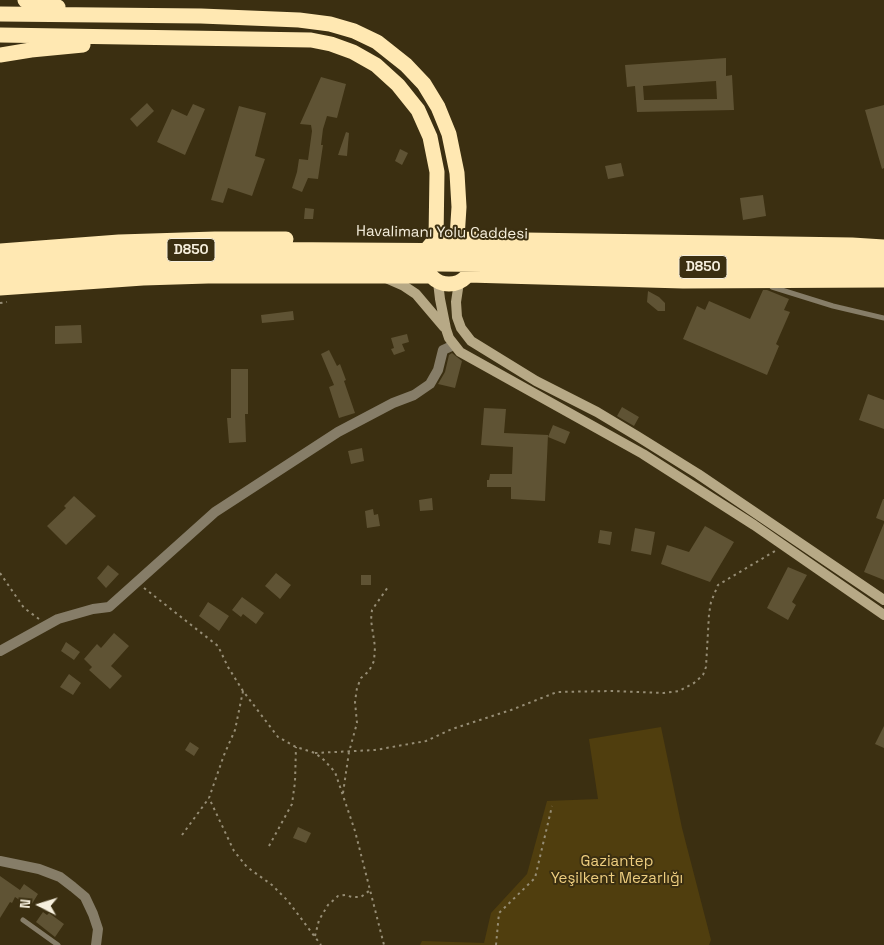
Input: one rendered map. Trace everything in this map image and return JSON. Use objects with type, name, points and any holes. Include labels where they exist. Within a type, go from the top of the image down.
[{"type":"highway","points":[[25,0],[36,4],[70,9],[201,16]]},
{"type":"highway","points":[[0,14],[274,18],[330,24],[354,31],[377,42],[406,64],[424,84],[438,107],[449,134],[457,173],[459,238],[466,244],[472,254],[472,265],[464,278]]},
{"type":"highway","points":[[0,35],[310,40],[331,44],[353,52],[376,65],[398,85],[418,110],[430,137],[437,172],[434,241],[426,251],[424,262],[434,279]]},
{"type":"highway","points":[[0,55],[115,41],[201,38]]},
{"type":"highway","points":[[0,251],[74,244],[177,240],[434,241],[446,236],[459,238],[884,246]]},
{"type":"highway","name":"Havalimanı Yolu Caddesi","points":[[0,262],[138,251],[202,250],[380,263]]},
{"type":"highway","name":"Havalimanı Yolu Caddesi","points":[[0,275],[65,269],[194,263],[380,263],[523,258],[884,257]]},
{"type":"highway","name":"Havalimanı Yolu Caddesi","points":[[523,258],[884,269]]},
{"type":"highway","points":[[3,295],[162,278],[380,263],[449,285],[464,278],[683,281],[884,280]]},
{"type":"street","points":[[380,263],[392,280],[416,294],[446,329],[460,352],[643,454],[754,526],[884,615]]},
{"type":"street","points":[[464,278],[456,302],[457,316],[461,328],[471,341],[536,381],[629,431],[698,474],[884,600]]},
{"type":"street","points":[[434,279],[446,329]]},
{"type":"street","points":[[0,651],[58,619],[93,609],[108,607],[215,512],[338,432],[394,403],[414,395],[430,384],[438,370],[443,350],[454,345]]},
{"type":"street","points":[[0,861],[39,869],[60,877],[74,887],[85,897],[94,914],[98,929],[96,945]]},
{"type":"lane","points":[[772,287],[832,306],[884,318]]},
{"type":"lane","points":[[23,920],[58,945]]},
{"type":"path","points":[[0,303],[3,295]]},
{"type":"path","points":[[136,582],[218,646],[228,667],[278,737],[296,747],[315,753],[349,752],[375,750],[426,741],[452,729],[511,710],[557,692],[613,691],[664,693],[686,687],[703,675],[706,667],[709,614],[711,602],[718,584],[783,546]]},
{"type":"path","points":[[0,574],[24,608],[47,625]]},
{"type":"path","points":[[343,796],[349,752],[356,723],[355,702],[357,688],[361,678],[369,671],[374,661],[375,647],[371,620],[372,610],[388,587]]},
{"type":"path","points":[[182,835],[209,798],[235,730],[244,691]]},
{"type":"path","points":[[269,846],[292,804],[296,747]]},
{"type":"path","points":[[315,753],[335,772],[355,831],[384,945]]},
{"type":"path","points":[[209,798],[234,851],[247,867],[272,885],[288,901],[321,945]]},
{"type":"path","points":[[496,945],[500,913],[535,878],[552,806]]},
{"type":"path","points":[[315,936],[318,920],[328,905],[338,896],[361,897],[369,891]]},
{"type":"green space","name":"Gaziantep Yeşilkent Mezarlığı","points":[[661,727],[682,828],[711,940],[709,945],[420,945],[422,941],[484,943],[491,913],[527,874],[547,801],[598,799],[589,739]]},
{"type":"building","points":[[726,58],[726,76],[732,75],[734,110],[637,112],[635,86],[627,87],[625,65]],"holes":[[[716,81],[717,99],[644,100],[643,86]]]},
{"type":"building","points":[[321,77],[346,84],[337,118],[327,116],[323,129],[321,145],[323,145],[318,179],[308,178],[302,192],[292,188],[299,159],[308,160],[312,131],[311,125],[300,124]]},
{"type":"building","points":[[147,103],[154,111],[137,127],[130,119]]},
{"type":"building","points":[[193,104],[205,109],[185,155],[157,142],[172,109],[187,116]]},
{"type":"building","points":[[884,105],[884,168],[882,169],[865,110]]},
{"type":"building","points":[[239,106],[266,113],[255,156],[265,159],[252,196],[228,188],[223,203],[211,200]]},
{"type":"building","points":[[346,132],[349,133],[347,156],[338,155]]},
{"type":"building","points":[[400,149],[408,153],[402,165],[395,161]]},
{"type":"building","points":[[621,163],[624,176],[608,179],[605,166]]},
{"type":"building","points":[[763,195],[766,216],[743,220],[740,198]]},
{"type":"building","points":[[305,208],[314,209],[313,219],[304,219]]},
{"type":"building","points":[[763,290],[789,299],[784,310],[790,312],[776,344],[779,346],[767,375],[683,339],[697,306],[705,310],[709,301],[750,319]]},
{"type":"building","points":[[648,291],[665,303],[665,311],[658,311],[647,302]]},
{"type":"building","points":[[293,311],[294,320],[262,323],[261,315]]},
{"type":"building","points":[[81,325],[82,343],[55,344],[55,326]]},
{"type":"building","points":[[407,334],[409,342],[402,344],[405,351],[394,355],[391,349],[394,348],[391,338]]},
{"type":"building","points":[[329,350],[337,366],[340,364],[355,413],[339,418],[329,387],[334,385],[321,354]]},
{"type":"building","points":[[452,353],[462,361],[455,388],[438,384],[445,372],[449,355]]},
{"type":"building","points":[[231,369],[248,369],[248,414],[245,414],[246,442],[229,443],[227,418],[231,418]]},
{"type":"building","points":[[868,394],[884,400],[884,429],[859,420]]},
{"type":"building","points":[[622,407],[639,417],[634,426],[617,416]]},
{"type":"building","points":[[484,408],[506,409],[504,433],[548,435],[545,501],[511,499],[511,487],[487,487],[487,480],[489,480],[490,474],[512,474],[513,447],[481,445]]},
{"type":"building","points":[[553,425],[570,432],[565,444],[548,437]]},
{"type":"building","points":[[362,448],[364,461],[351,464],[348,451]]},
{"type":"building","points":[[74,496],[96,516],[66,545],[47,526],[66,508],[64,506]]},
{"type":"building","points":[[432,498],[433,510],[420,511],[419,500]]},
{"type":"building","points":[[884,499],[884,521],[876,518]]},
{"type":"building","points":[[373,509],[374,515],[378,514],[380,526],[367,528],[365,511]]},
{"type":"building","points":[[884,523],[884,580],[864,572]]},
{"type":"building","points":[[705,526],[734,542],[710,582],[661,564],[667,545],[689,552]]},
{"type":"building","points":[[635,528],[655,532],[651,555],[631,551]]},
{"type":"building","points":[[600,530],[612,532],[610,545],[598,543]]},
{"type":"building","points":[[108,565],[119,574],[106,588],[97,578]]},
{"type":"building","points":[[788,567],[807,575],[792,602],[796,605],[788,620],[767,608]]},
{"type":"building","points":[[276,573],[291,585],[280,599],[265,586]]},
{"type":"building","points":[[361,575],[371,575],[371,585],[361,585]]},
{"type":"building","points":[[242,597],[264,613],[256,624],[243,614],[241,617],[232,610]]},
{"type":"building","points":[[208,602],[229,616],[219,631],[199,616]]},
{"type":"building","points":[[114,633],[129,646],[111,666],[122,676],[110,689],[89,670],[92,667],[84,659],[97,644],[101,648]]},
{"type":"building","points":[[66,642],[80,652],[74,660],[61,651]]},
{"type":"building","points":[[69,674],[81,683],[73,695],[60,687]]},
{"type":"building","points":[[884,726],[884,748],[875,744]]},
{"type":"building","points":[[190,742],[199,748],[194,756],[185,750]]},
{"type":"building","points":[[298,827],[311,833],[306,843],[293,838]]},
{"type":"building","points":[[0,876],[20,890],[24,884],[38,894],[30,907],[15,897],[0,918]]},
{"type":"building","points":[[43,912],[47,915],[49,913],[64,924],[55,937],[36,922]]}]
